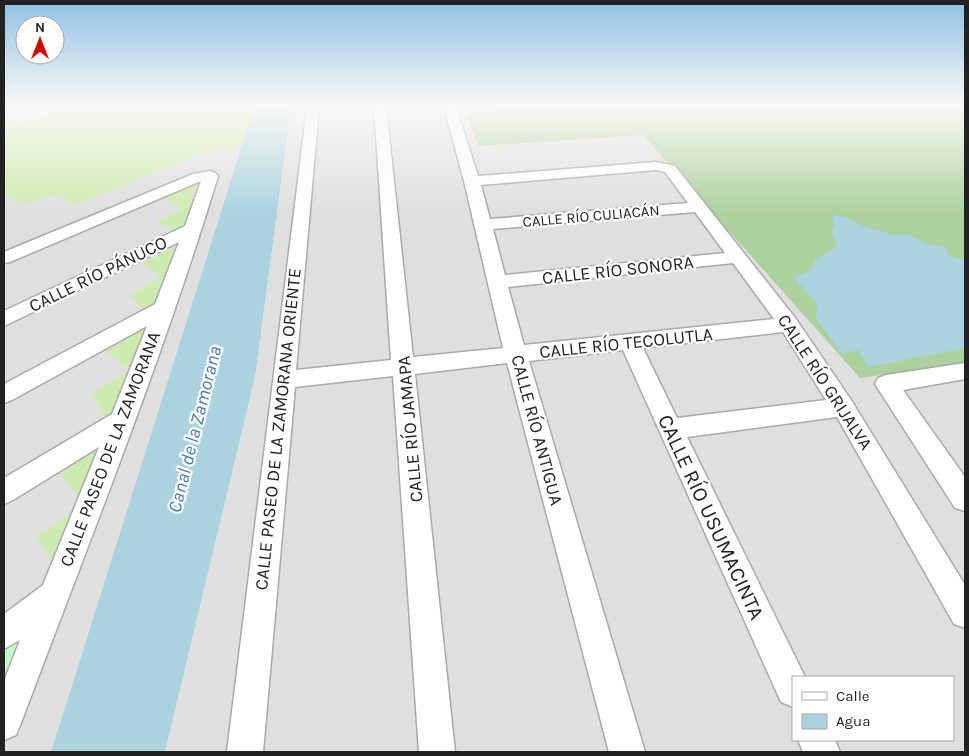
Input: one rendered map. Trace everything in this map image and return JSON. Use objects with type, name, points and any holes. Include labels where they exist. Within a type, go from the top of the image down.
[{"type":"street","name":"CALLE PASEO DE LA ZAMORANA ORIENTE","points":[[244,752],[309,142]]},
{"type":"street","name":"CALLE RÍO JAMAPA","points":[[383,142],[437,752]]},
{"type":"street","name":"CALLE RÍO ANTIGUA","points":[[460,142],[516,355],[627,752]]},
{"type":"street","name":"CALLE RÍO GRIJALVA","points":[[472,181],[664,166],[670,169],[789,324],[843,407],[965,613]]},
{"type":"street","name":"CALLE PASEO DE LA ZAMORANA","points":[[4,258],[198,177],[210,176],[193,229],[122,420],[4,723]]},
{"type":"street","name":"CALLE RÍO CULIACÁN","points":[[482,225],[700,207]]},
{"type":"street","name":"CALLE RÍO PÁNUCO","points":[[4,319],[193,229]]},
{"type":"street","name":"CALLE RÍO SONORA","points":[[497,282],[739,257]]},
{"type":"street","points":[[4,394],[162,310]]},
{"type":"street","name":"CALLE RÍO TECOLUTLA","points":[[283,380],[789,324]]},
{"type":"street","name":"CALLE RÍO USUMACINTA","points":[[630,343],[792,688]]},
{"type":"street","points":[[965,371],[886,384],[965,499]]},
{"type":"street","points":[[670,429],[843,407]]},
{"type":"street","points":[[4,492],[122,420]]},
{"type":"street","points":[[4,633],[55,594]]},
{"type":"shaded area","points":[[4,142],[243,142],[51,752],[4,752]]},
{"type":"shaded area","points":[[286,142],[965,142],[965,752],[165,752],[255,377]]},
{"type":"green space","points":[[4,142],[243,142],[241,147],[208,151],[73,206],[60,194],[24,205],[4,194]]},
{"type":"green space","points":[[477,142],[534,142],[478,146]]},
{"type":"green space","points":[[650,142],[965,142],[965,363],[860,378]]},
{"type":"green space","points":[[197,183],[183,229],[174,233],[158,221],[188,207],[182,208],[164,199]]},
{"type":"green space","points":[[176,246],[155,306],[144,311],[130,295],[164,276],[160,276],[142,263]]},
{"type":"green space","points":[[146,327],[133,365],[125,368],[106,351]]},
{"type":"green space","points":[[130,370],[115,412],[105,418],[92,393]]},
{"type":"green space","points":[[100,447],[78,496],[59,472]]},
{"type":"green space","points":[[71,514],[52,559],[36,536]]},
{"type":"green space","points":[[30,624],[4,692],[4,644]]},
{"type":"water","name":"Canal de la Zamorana","points":[[243,142],[286,142],[255,377],[165,752],[51,752]]},
{"type":"water","points":[[832,215],[847,218],[863,226],[893,235],[908,234],[926,244],[946,247],[948,255],[965,260],[965,348],[868,367],[858,350],[842,354],[816,317],[817,303],[793,277],[810,271],[815,260],[838,246],[831,232],[834,226]]}]
